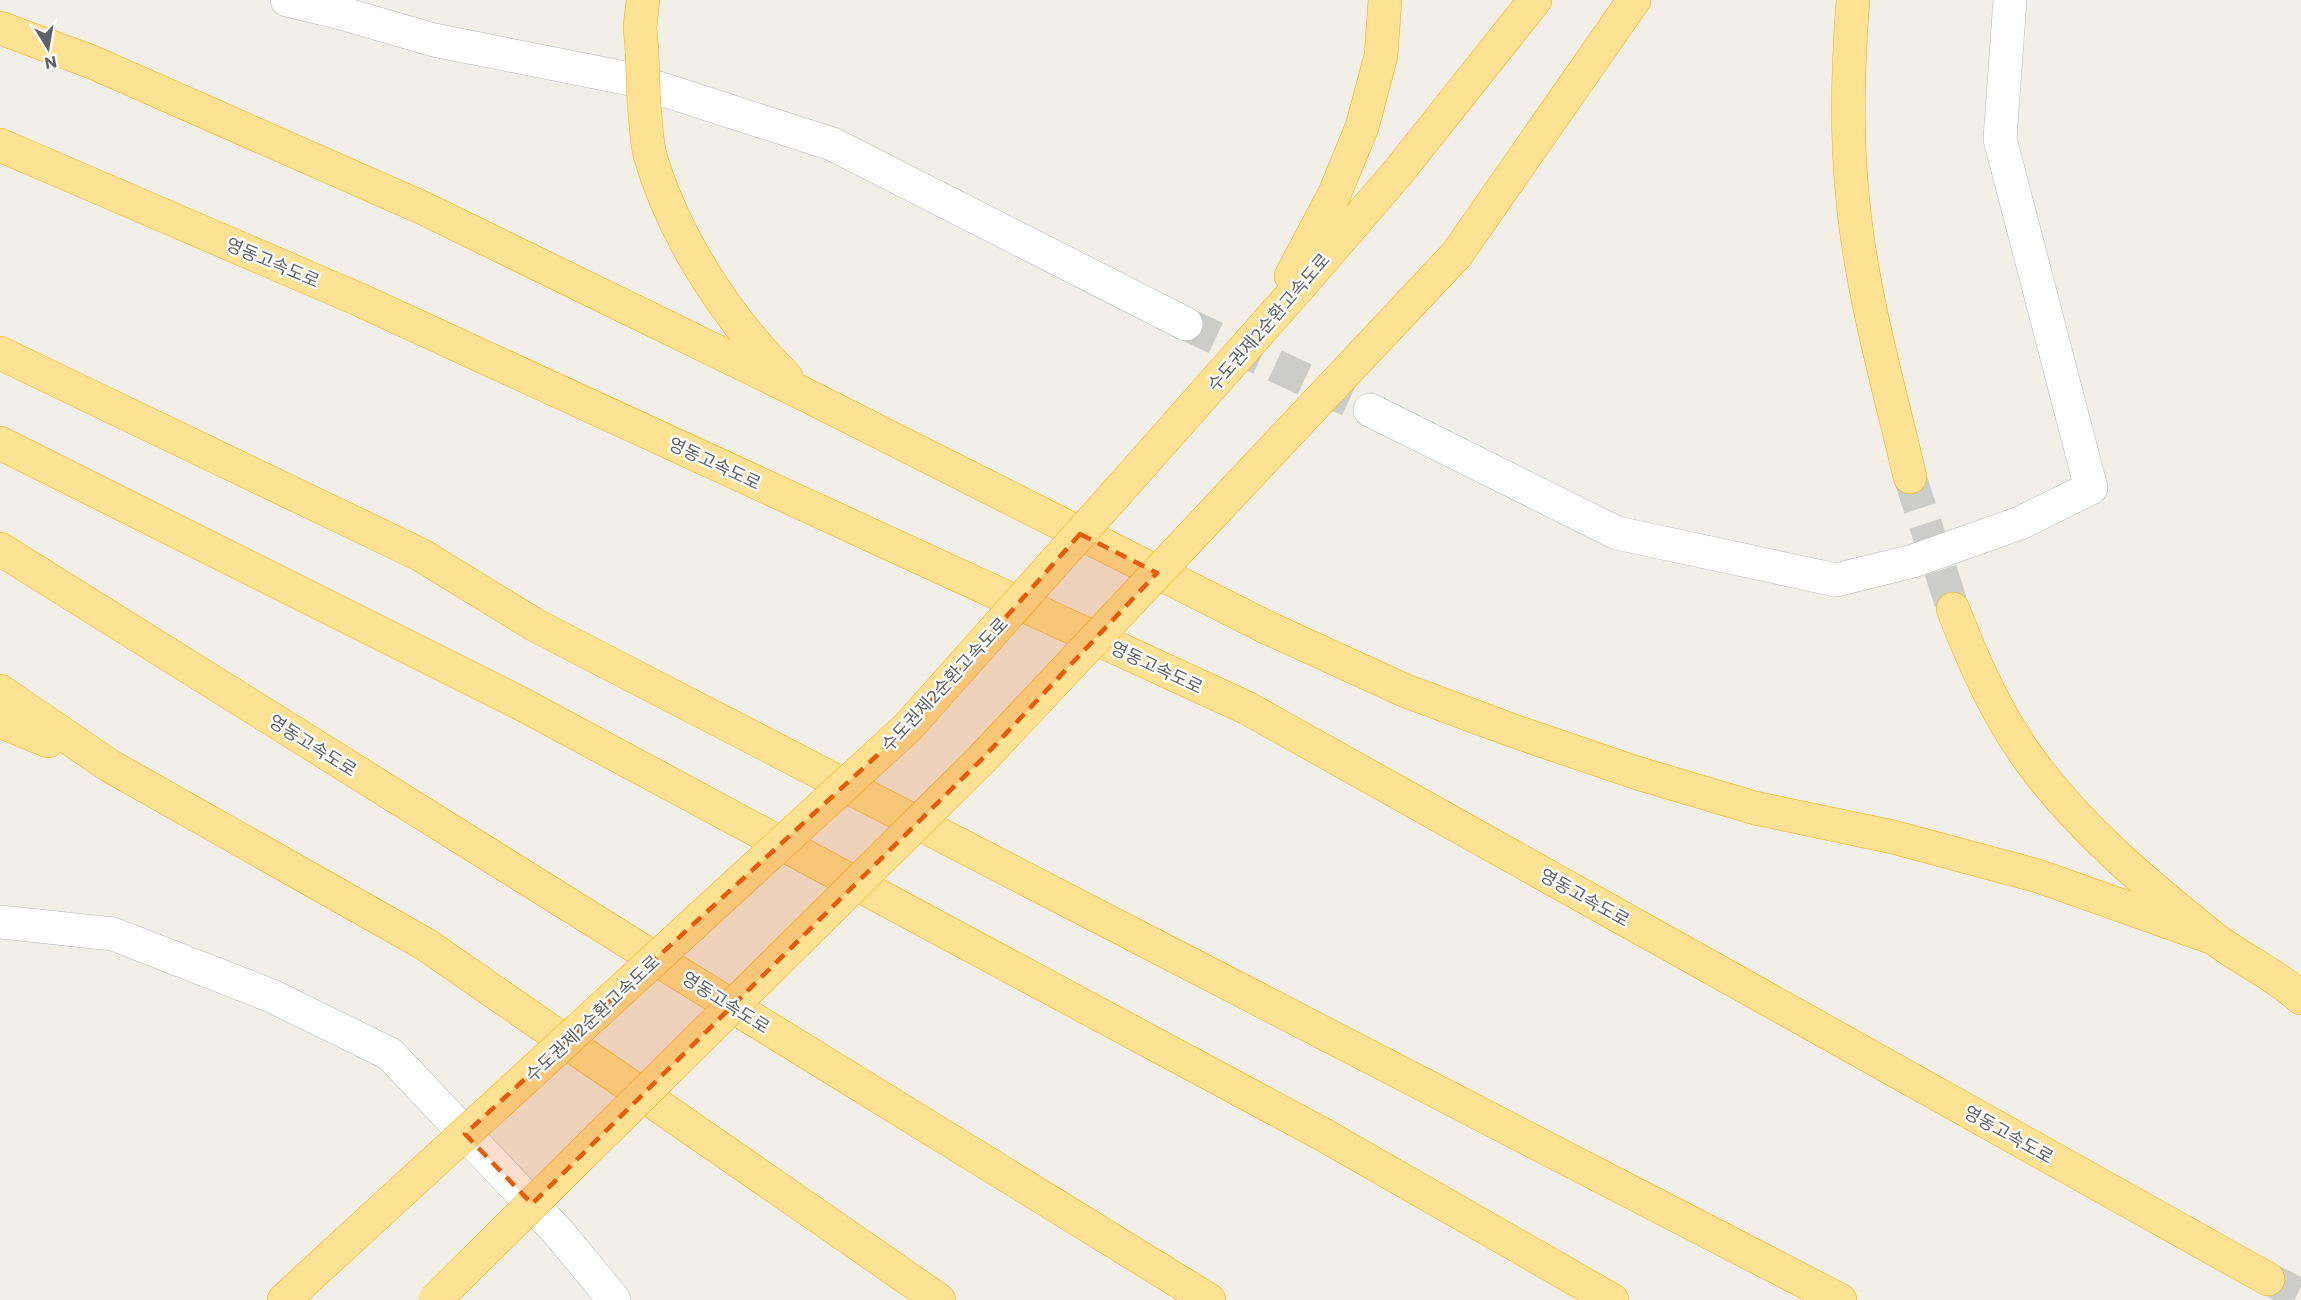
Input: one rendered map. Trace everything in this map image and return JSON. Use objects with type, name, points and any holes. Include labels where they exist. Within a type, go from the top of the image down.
[{"type":"highway","points":[[643,0],[640,27],[644,105],[650,153],[668,206],[688,245],[728,311],[762,354],[802,393]]},
{"type":"highway","points":[[1262,329],[1335,195],[1362,127],[1381,56],[1385,0]]},
{"type":"highway","name":"수도권제2순환고속도로","points":[[283,1300],[908,727],[1400,171],[1535,0]]},
{"type":"highway","points":[[435,1300],[981,760],[1457,254],[1634,0]]},
{"type":"highway","points":[[1853,0],[1848,129],[1852,193],[1860,257],[1874,330],[1910,477]]},
{"type":"highway","points":[[0,28],[92,62],[423,208],[802,393],[1268,628],[1406,691],[1637,773],[1755,808],[1893,837],[2038,876],[2213,938]]},
{"type":"highway","name":"영동고속도로","points":[[0,146],[360,300],[1247,708],[2268,1279]]},
{"type":"highway","points":[[0,352],[422,555],[535,625],[1840,1300]]},
{"type":"highway","points":[[0,443],[529,707],[1322,1134],[1612,1300]]},
{"type":"highway","name":"영동고속도로","points":[[0,549],[1209,1300]]},
{"type":"highway","points":[[1953,609],[1998,709],[2028,758],[2091,833],[2213,938],[2289,987],[2301,998]]},
{"type":"highway","points":[[0,691],[110,766],[425,944],[939,1300]]},
{"type":"highway","points":[[0,721],[110,766]]},
{"type":"street","points":[[287,0],[331,6],[434,40],[630,79],[831,144],[1186,324]]},
{"type":"street","points":[[1370,410],[1617,533],[1836,580],[1913,561],[2009,527],[2091,488],[2000,139],[2010,0]]},
{"type":"street","points":[[0,922],[113,934],[272,996],[390,1054],[559,1233],[614,1300]]},
{"type":"highlighted area","points":[[1080,534],[1157,573],[981,760],[532,1204],[465,1134],[908,727]]},
{"type":"tunnel","points":[[1186,324],[1370,410]]},
{"type":"tunnel","points":[[1910,477],[1953,609]]},
{"type":"tunnel","points":[[2268,1279],[2301,1295]]}]
